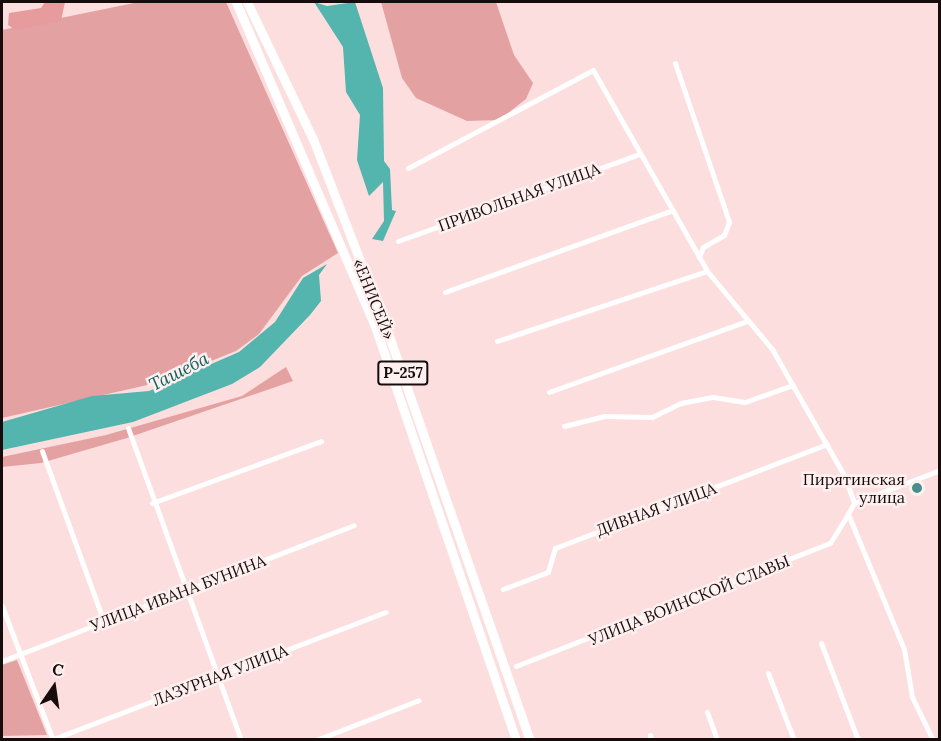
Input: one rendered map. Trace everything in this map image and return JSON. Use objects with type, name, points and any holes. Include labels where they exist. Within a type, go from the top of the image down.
[{"type":"highway","name":"«ЕНИСЕЙ»","points":[[236,2],[248,17],[313,139],[388,333],[530,740]]},
{"type":"highway","name":"«ЕНИСЕЙ»","points":[[247,2],[248,17],[376,329],[516,740]]},
{"type":"street","points":[[675,63],[729,222],[724,235],[703,247],[699,257]]},
{"type":"street","points":[[408,168],[593,70],[706,270],[772,349],[827,444],[854,503],[939,470]]},
{"type":"street","name":"ПРИВОЛЬНАЯ УЛИЦА","points":[[398,241],[640,154]]},
{"type":"street","points":[[445,292],[672,210]]},
{"type":"street","points":[[496,341],[706,270]]},
{"type":"street","points":[[549,392],[747,321]]},
{"type":"street","points":[[564,426],[605,416],[652,417],[681,403],[713,397],[745,402],[793,385]]},
{"type":"street","points":[[128,428],[152,503],[242,740]]},
{"type":"street","points":[[152,503],[321,441]]},
{"type":"street","name":"ДИВНАЯ УЛИЦА","points":[[502,589],[548,572],[555,548],[827,444]]},
{"type":"street","points":[[42,451],[104,622]]},
{"type":"street","name":"УЛИЦА ВОИНСКОЙ СЛАВЫ","points":[[516,666],[830,543],[854,503]]},
{"type":"street","points":[[848,514],[904,649],[912,697],[933,740]]},
{"type":"street","name":"УЛИЦА ИВАНА БУНИНА","points":[[2,661],[354,525]]},
{"type":"street","points":[[2,606],[53,739]]},
{"type":"street","name":"ЛАЗУРНАЯ УЛИЦА","points":[[53,739],[386,612]]},
{"type":"street","points":[[821,643],[858,740]]},
{"type":"street","points":[[768,673],[794,740]]},
{"type":"street","points":[[316,740],[419,699]]},
{"type":"street","points":[[707,712],[717,740]]},
{"type":"shaded area","points":[[45,2],[65,2],[61,21],[15,30],[8,25],[9,13],[41,8]]},
{"type":"shaded area","points":[[139,2],[226,2],[338,253],[302,276],[259,334],[236,351],[156,383],[2,418],[2,30]]},
{"type":"shaded area","points":[[381,2],[496,2],[514,55],[533,83],[526,99],[499,120],[467,121],[416,98],[402,78]]},
{"type":"shaded area","points":[[286,367],[293,381],[127,438],[41,463],[2,467],[2,457],[106,435],[242,396]]},
{"type":"shaded area","points":[[17,660],[47,735],[2,736],[2,665]]},
{"type":"water","points":[[314,2],[327,6],[355,2],[383,88],[384,161],[390,169],[392,210],[396,211],[383,241],[372,239],[384,221],[383,182],[369,196],[357,160],[360,115],[346,92],[343,47]]},
{"type":"water","name":"Ташеба","points":[[327,264],[319,275],[321,301],[310,315],[260,367],[232,384],[133,422],[2,450],[2,422],[92,396],[149,391],[239,352],[275,322],[303,278]]},
{"type":"place","name":"Пирятинская улица","points":[[917,488]]}]
